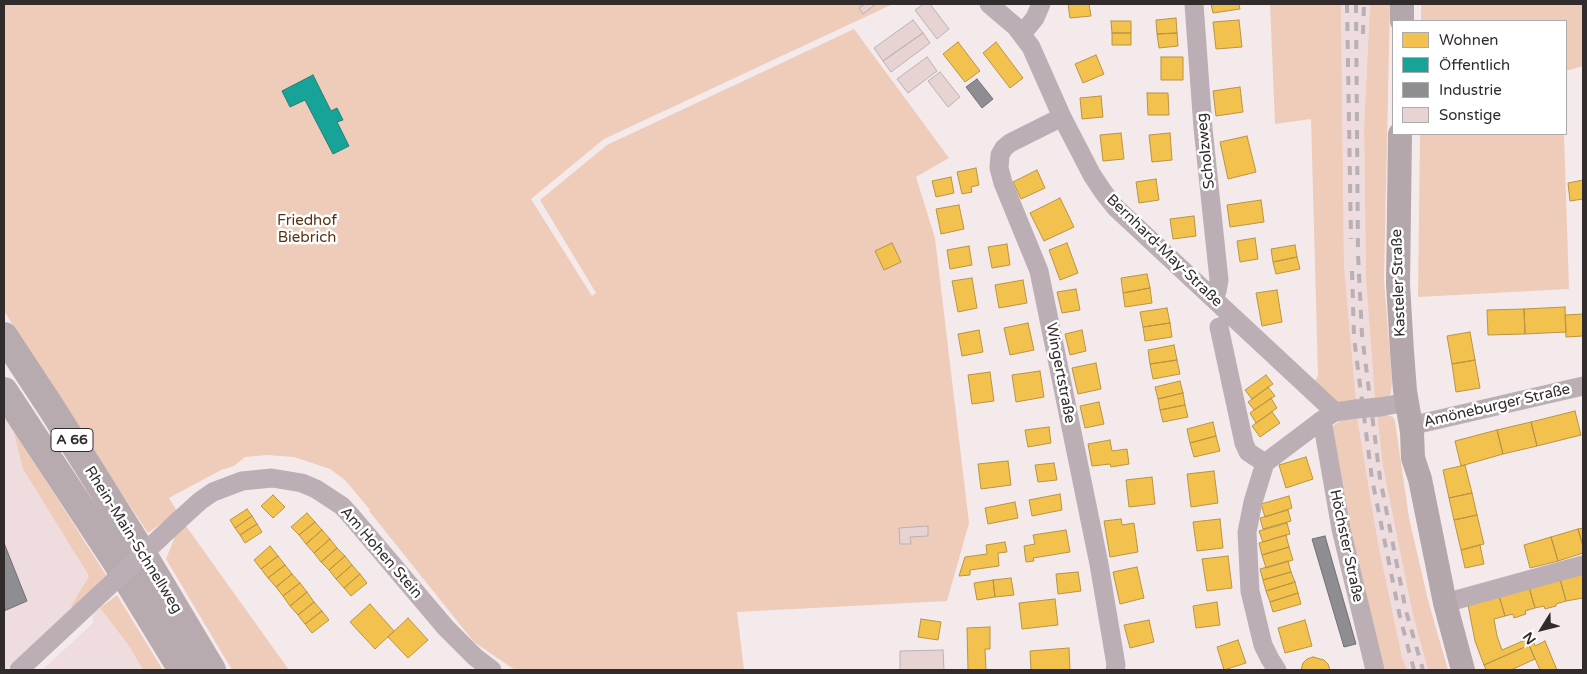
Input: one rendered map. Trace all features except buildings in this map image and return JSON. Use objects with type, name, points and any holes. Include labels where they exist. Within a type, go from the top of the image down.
[{"type":"highway","name":"Rhein-Main-Schnellweg","points":[[4,336],[138,546],[212,670]]},
{"type":"highway","name":"Rhein-Main-Schnellweg","points":[[4,391],[115,560],[182,670]]},
{"type":"main road","points":[[1402,4],[1402,20]]},
{"type":"main road","name":"Kasteler Straße","points":[[1400,135],[1398,284],[1402,352],[1413,458],[1420,479],[1445,603],[1463,668]]},
{"type":"street","name":"Bernhard-May-Straße","points":[[989,4],[1016,27],[1031,47],[1062,117],[1092,175],[1116,208],[1214,298],[1328,416]]},
{"type":"street","points":[[1022,34],[1035,18],[1041,4]]},
{"type":"street","name":"Scholzweg","points":[[1194,4],[1203,128],[1219,280],[1214,298]]},
{"type":"street","name":"Wingertstraße","points":[[1062,117],[1004,148],[1000,155],[999,168],[1003,183],[1039,271],[1099,564],[1116,665],[1114,670]]},
{"type":"street","points":[[1219,327],[1244,443],[1248,452],[1265,463]]},
{"type":"street","name":"Amöneburger Straße","points":[[1411,429],[1583,386]]},
{"type":"street","points":[[1277,670],[1270,660],[1264,645],[1250,591],[1247,532],[1253,502],[1265,463],[1328,416],[1407,402]]},
{"type":"street","name":"Höchster Straße","points":[[1328,416],[1341,529],[1375,670]]},
{"type":"street","name":"Am Hohen Stein","points":[[19,670],[200,500],[213,492],[242,481],[272,478],[316,489],[342,506],[446,628],[475,657],[492,670]]},
{"type":"street","points":[[1445,603],[1583,565]]},
{"type":"shaded area","points":[[1341,4],[1370,4],[1364,128],[1366,280],[1375,400],[1383,467],[1412,611],[1428,670],[1407,670],[1402,657],[1378,543],[1357,417],[1344,265]]},
{"type":"shaded area","points":[[4,416],[13,429],[23,469],[89,576],[71,606],[73,609],[6,670],[4,670]]},
{"type":"shaded area","points":[[100,608],[129,646],[143,670],[42,670],[93,623],[93,615]]},
{"type":"green space","name":"Friedhof Biebrich","points":[[4,4],[893,4],[604,139],[531,199],[592,296],[596,293],[540,200],[607,145],[854,29],[949,158],[916,177],[935,238],[969,523],[947,601],[737,612],[744,670],[515,670],[474,642],[345,480],[330,469],[294,457],[267,455],[245,457],[234,466],[221,470],[169,498],[186,526],[289,670],[232,670],[166,559],[174,539],[163,522],[148,533],[4,311]]},
{"type":"green space","points":[[1270,4],[1341,4],[1344,265],[1356,402],[1335,412],[1310,388],[1318,376],[1311,119],[1275,124]]},
{"type":"green space","points":[[1370,4],[1390,4],[1384,280],[1392,381],[1391,393],[1388,398],[1375,400],[1366,280],[1364,128]]},
{"type":"green space","points":[[1421,4],[1583,4],[1583,66],[1567,71],[1567,20],[1421,20]]},
{"type":"green space","points":[[1420,135],[1564,135],[1569,289],[1418,297]]},
{"type":"green space","points":[[1377,415],[1393,417],[1395,421],[1409,518],[1428,600],[1448,670],[1428,670],[1412,611],[1383,467]]},
{"type":"green space","points":[[1357,417],[1378,543],[1402,657],[1407,670],[1384,670],[1356,561],[1330,431],[1340,421]]},
{"type":"green space","points":[[13,429],[106,575],[73,609],[71,606],[89,576],[23,469]]},
{"type":"green space","points":[[117,595],[163,670],[143,670],[129,646],[100,608]]},
{"type":"railway","points":[[1347,4],[1351,239]]},
{"type":"railway","points":[[1356,4],[1358,254],[1362,335],[1380,478],[1406,611],[1423,670]]},
{"type":"railway","points":[[1363,34],[1364,4]]},
{"type":"railway","points":[[1352,271],[1354,338],[1372,479],[1400,617],[1414,670]]}]
